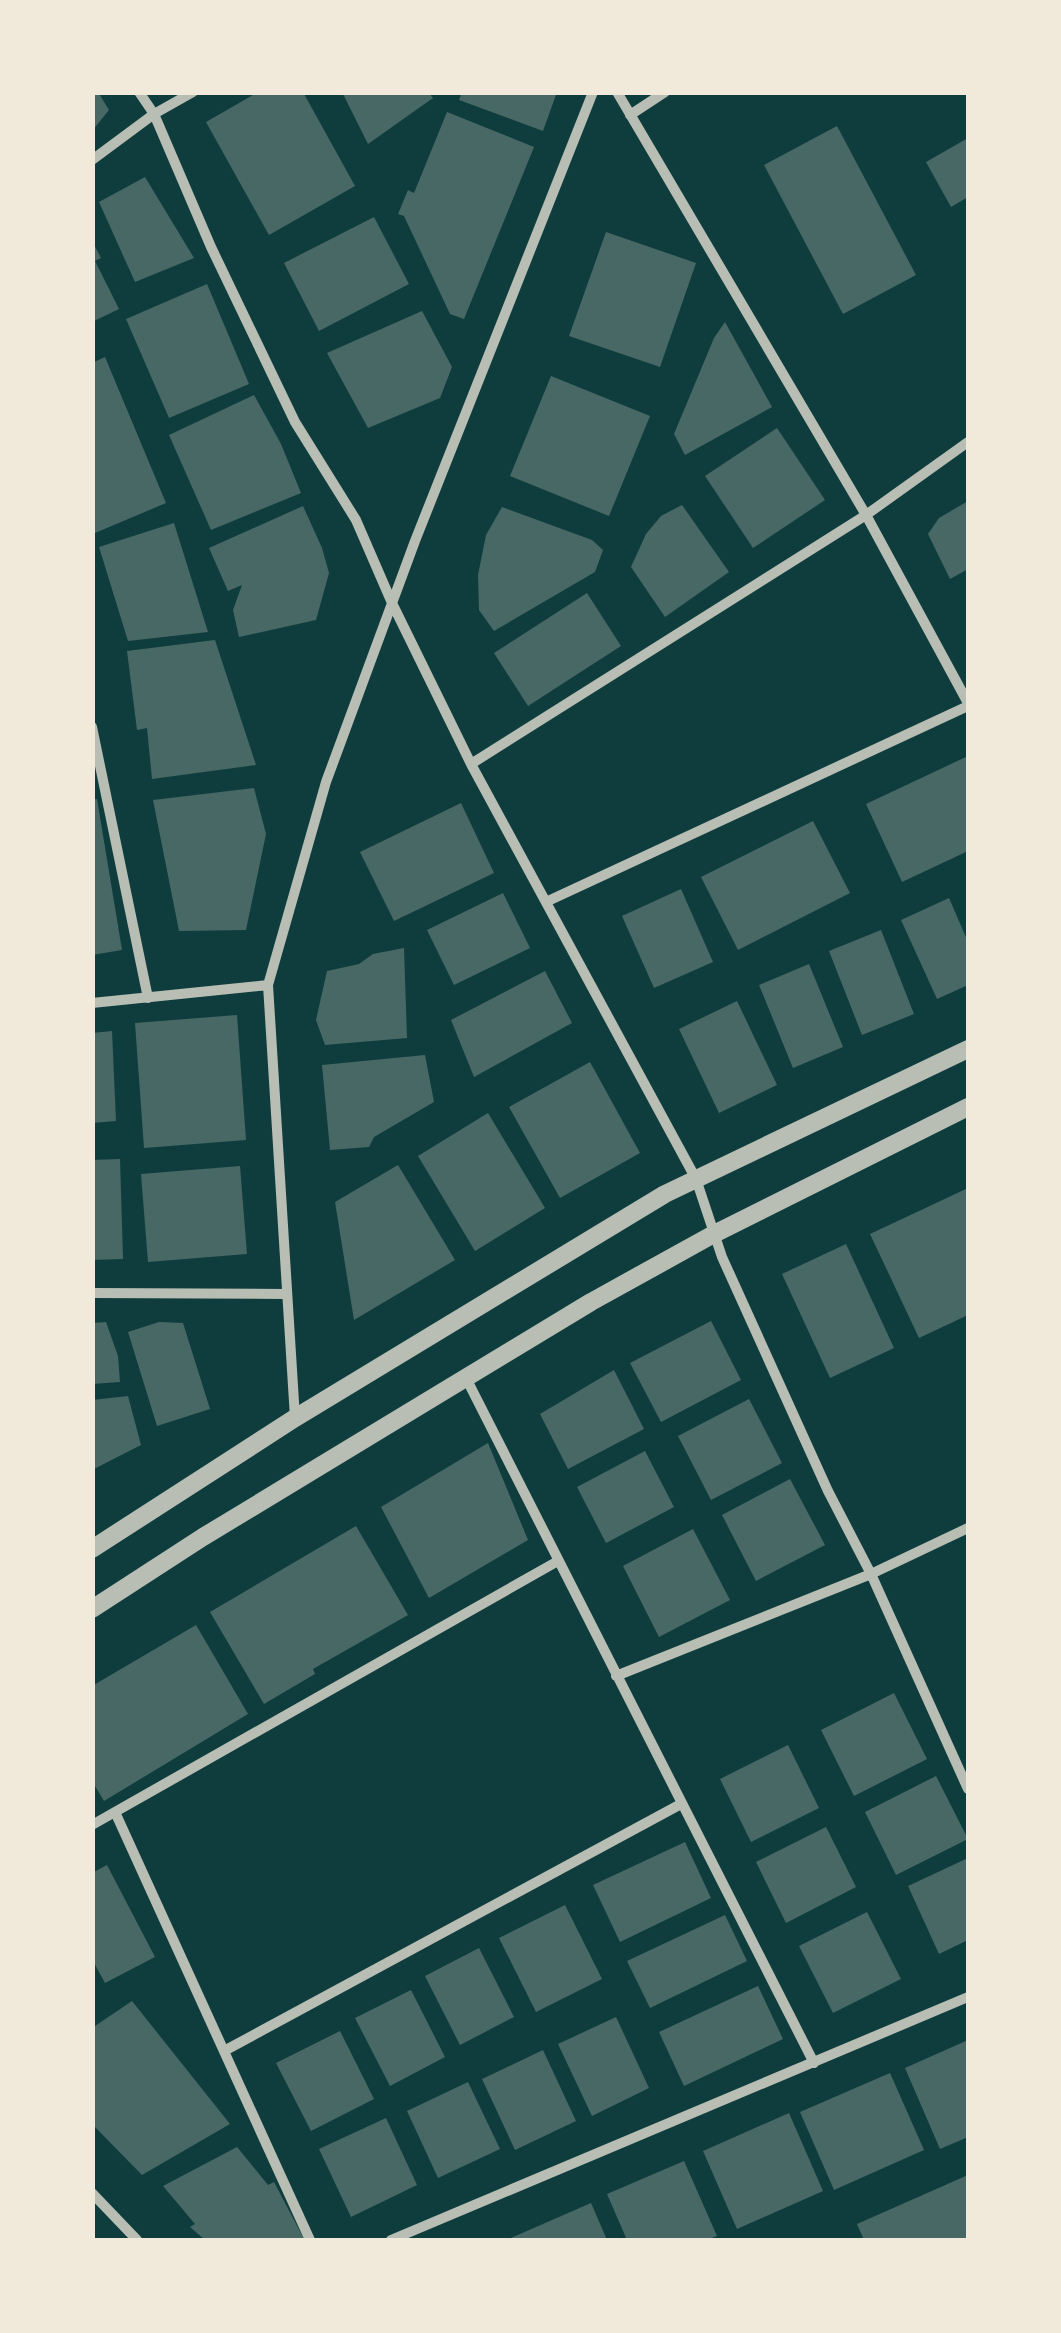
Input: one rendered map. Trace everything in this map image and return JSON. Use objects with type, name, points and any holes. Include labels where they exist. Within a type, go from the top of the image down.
[{"type":"street","points":[[139,92],[154,114],[210,247],[295,422],[356,520],[471,764],[696,1179],[712,1235],[968,1789]]},
{"type":"street","points":[[92,160],[154,114],[193,92]]},
{"type":"street","points":[[294,1418],[268,986],[326,782],[392,603],[593,92]]},
{"type":"street","points":[[548,901],[968,705],[866,515],[617,92]]},
{"type":"street","points":[[630,115],[665,92]]},
{"type":"street","points":[[471,764],[866,515],[968,442]]},
{"type":"street","points":[[92,728],[148,998]]},
{"type":"street","points":[[92,1003],[268,986]]},
{"type":"street","points":[[92,1549],[294,1418],[665,1194],[968,1049]]},
{"type":"street","points":[[92,1609],[203,1537],[592,1302],[712,1235],[968,1106]]},
{"type":"street","points":[[92,1293],[286,1294]]},
{"type":"street","points":[[466,1378],[814,2064]]},
{"type":"street","points":[[616,1676],[871,1574],[968,1528]]},
{"type":"street","points":[[92,1825],[558,1561]]},
{"type":"street","points":[[224,2051],[681,1804]]},
{"type":"street","points":[[115,1812],[310,2240]]},
{"type":"street","points":[[391,2240],[968,1997]]},
{"type":"street","points":[[92,2193],[137,2240]]},
{"type":"building","points":[[92,92],[98,92],[109,110],[92,131]]},
{"type":"building","points":[[258,92],[303,92],[355,186],[269,235],[206,122]]},
{"type":"building","points":[[342,92],[428,92],[433,98],[368,144]]},
{"type":"building","points":[[462,92],[557,92],[543,131],[459,100]]},
{"type":"building","points":[[447,112],[534,147],[464,319],[450,314],[404,216],[398,214],[408,190],[414,193]]},
{"type":"building","points":[[837,126],[916,275],[843,314],[764,165]]},
{"type":"building","points":[[968,138],[968,197],[951,207],[926,162]]},
{"type":"building","points":[[145,177],[194,258],[135,282],[99,202]]},
{"type":"building","points":[[374,217],[409,284],[319,331],[284,263]]},
{"type":"building","points":[[606,232],[696,263],[660,367],[569,336]]},
{"type":"building","points":[[92,241],[101,258],[95,261],[119,309],[92,322]]},
{"type":"building","points":[[207,284],[249,384],[169,418],[126,319]]},
{"type":"building","points":[[422,311],[452,367],[440,398],[368,428],[327,353]]},
{"type":"building","points":[[725,322],[772,407],[685,455],[674,434],[714,338]]},
{"type":"building","points":[[105,357],[166,503],[95,533],[92,363]]},
{"type":"building","points":[[551,376],[650,416],[609,516],[510,476]]},
{"type":"building","points":[[254,395],[281,444],[301,493],[211,530],[169,435]]},
{"type":"building","points":[[777,428],[825,500],[753,548],[705,476]]},
{"type":"building","points":[[968,501],[968,569],[950,579],[928,534],[939,518]]},
{"type":"building","points":[[682,505],[729,572],[665,617],[631,567],[646,534],[661,516]]},
{"type":"building","points":[[303,506],[329,573],[316,620],[239,637],[233,610],[242,585],[228,591],[209,548]]},
{"type":"building","points":[[502,507],[592,540],[603,550],[595,572],[494,631],[479,610],[478,575],[486,535]]},
{"type":"building","points":[[174,523],[208,632],[128,641],[99,547]]},
{"type":"building","points":[[587,593],[621,646],[528,706],[494,653]]},
{"type":"building","points":[[215,640],[256,765],[152,779],[147,728],[137,730],[127,651]]},
{"type":"building","points":[[968,756],[968,851],[902,882],[866,804]]},
{"type":"building","points":[[254,788],[266,834],[246,930],[179,931],[153,800]]},
{"type":"building","points":[[97,799],[122,950],[92,955],[92,800]]},
{"type":"building","points":[[461,803],[494,873],[394,921],[360,852]]},
{"type":"building","points":[[813,821],[850,893],[738,950],[701,877]]},
{"type":"building","points":[[681,889],[713,962],[654,988],[622,916]]},
{"type":"building","points":[[503,893],[530,948],[454,985],[427,930]]},
{"type":"building","points":[[949,898],[968,942],[968,985],[937,999],[901,920]]},
{"type":"building","points":[[881,930],[914,1014],[862,1035],[829,951]]},
{"type":"building","points":[[404,948],[407,1038],[325,1045],[316,1020],[327,971],[359,964],[373,954]]},
{"type":"building","points":[[809,964],[843,1047],[793,1068],[759,985]]},
{"type":"building","points":[[545,971],[572,1023],[474,1077],[451,1020]]},
{"type":"building","points":[[737,1001],[777,1085],[719,1113],[679,1029]]},
{"type":"building","points":[[237,1015],[246,1140],[144,1148],[135,1023]]},
{"type":"building","points":[[112,1031],[116,1121],[92,1123],[92,1033]]},
{"type":"building","points":[[425,1055],[434,1102],[374,1137],[369,1147],[330,1150],[322,1065]]},
{"type":"building","points":[[590,1062],[640,1153],[560,1198],[509,1107]]},
{"type":"building","points":[[488,1113],[545,1208],[475,1251],[418,1156]]},
{"type":"building","points":[[120,1159],[123,1259],[92,1260],[92,1160]]},
{"type":"building","points":[[398,1165],[455,1260],[354,1320],[335,1202]]},
{"type":"building","points":[[240,1166],[247,1254],[148,1262],[141,1174]]},
{"type":"building","points":[[968,1188],[968,1315],[919,1338],[870,1234]]},
{"type":"building","points":[[846,1244],[894,1348],[830,1378],[782,1274]]},
{"type":"building","points":[[711,1321],[741,1380],[661,1422],[630,1363]]},
{"type":"building","points":[[106,1322],[118,1356],[120,1382],[92,1384],[92,1323]]},
{"type":"building","points":[[159,1322],[183,1323],[210,1409],[157,1426],[128,1332]]},
{"type":"building","points":[[614,1370],[644,1429],[568,1469],[540,1414]]},
{"type":"building","points":[[128,1396],[141,1445],[92,1470],[92,1400]]},
{"type":"building","points":[[749,1399],[782,1463],[711,1500],[678,1436]]},
{"type":"building","points":[[488,1443],[528,1540],[429,1598],[381,1507]]},
{"type":"building","points":[[645,1451],[674,1507],[606,1543],[577,1487]]},
{"type":"building","points":[[790,1479],[825,1545],[756,1581],[722,1515]]},
{"type":"building","points":[[356,1526],[408,1615],[313,1669],[315,1674],[264,1704],[210,1612]]},
{"type":"building","points":[[693,1529],[730,1600],[659,1637],[623,1566]]},
{"type":"building","points":[[196,1625],[248,1714],[104,1801],[92,1781],[92,1686]]},
{"type":"building","points":[[894,1693],[927,1759],[854,1796],[821,1730]]},
{"type":"building","points":[[788,1745],[819,1808],[751,1842],[720,1779]]},
{"type":"building","points":[[936,1776],[968,1839],[896,1875],[865,1812]]},
{"type":"building","points":[[826,1827],[856,1887],[786,1923],[756,1862]]},
{"type":"building","points":[[685,1842],[711,1898],[620,1942],[593,1885]]},
{"type":"building","points":[[968,1858],[968,1940],[939,1954],[908,1886]]},
{"type":"building","points":[[107,1865],[155,1957],[105,1983],[92,1959],[92,1873]]},
{"type":"building","points":[[565,1905],[602,1979],[536,2012],[499,1938]]},
{"type":"building","points":[[867,1912],[901,1979],[833,2013],[799,1946]]},
{"type":"building","points":[[725,1915],[747,1961],[650,2008],[627,1961]]},
{"type":"building","points":[[479,1948],[514,2017],[460,2045],[425,1976]]},
{"type":"building","points":[[758,1986],[783,2039],[684,2086],[659,2032]]},
{"type":"building","points":[[411,1990],[445,2057],[390,2086],[355,2018]]},
{"type":"building","points":[[132,2001],[230,2124],[142,2175],[92,2124],[92,2028]]},
{"type":"building","points":[[616,2017],[649,2088],[592,2116],[558,2044]]},
{"type":"building","points":[[340,2031],[374,2099],[311,2131],[276,2063]]},
{"type":"building","points":[[968,2040],[968,2137],[940,2149],[905,2068]]},
{"type":"building","points":[[543,2050],[576,2121],[515,2150],[482,2079]]},
{"type":"building","points":[[890,2073],[924,2150],[834,2190],[800,2112]]},
{"type":"building","points":[[468,2082],[500,2149],[438,2178],[407,2111]]},
{"type":"building","points":[[789,2113],[823,2191],[737,2229],[703,2151]]},
{"type":"building","points":[[386,2118],[417,2185],[351,2217],[319,2149]]},
{"type":"building","points":[[237,2147],[268,2185],[274,2182],[304,2239],[205,2240],[190,2227],[195,2224],[163,2186]]},
{"type":"building","points":[[684,2161],[717,2236],[706,2240],[627,2240],[607,2194]]},
{"type":"building","points":[[968,2175],[968,2240],[864,2240],[857,2224]]},
{"type":"building","points":[[591,2203],[607,2240],[506,2240]]}]
